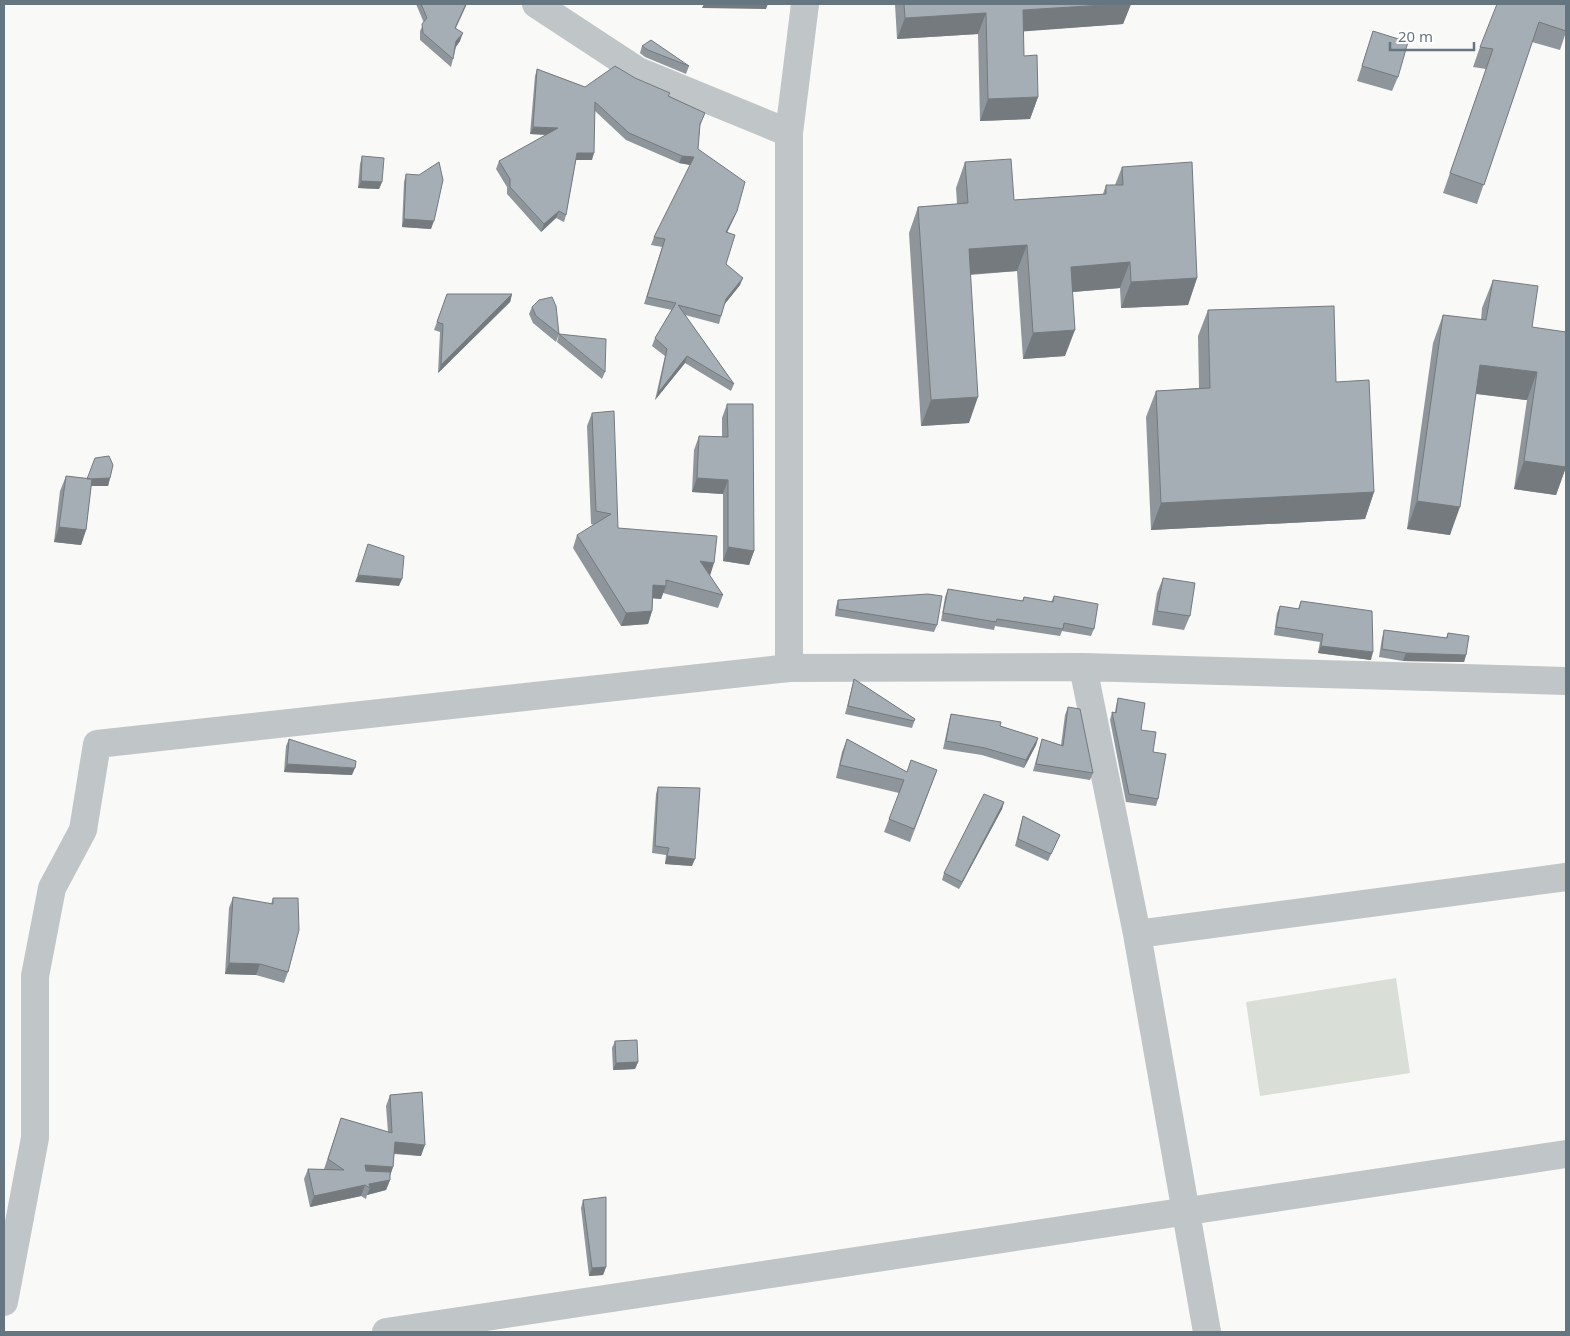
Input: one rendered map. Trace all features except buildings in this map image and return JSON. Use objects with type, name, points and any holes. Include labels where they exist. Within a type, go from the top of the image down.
[{"type":"street","points":[[536,4],[638,71],[789,133]]},
{"type":"street","points":[[789,668],[789,133],[805,4]]},
{"type":"street","points":[[1083,666],[1137,934],[1207,1332]]},
{"type":"street","points":[[4,1302],[35,1138],[35,976],[52,888],[83,830],[97,744],[789,668],[1083,666],[1566,681]]},
{"type":"street","points":[[1137,934],[1566,877]]},
{"type":"street","points":[[386,1332],[1566,1154]]},
{"type":"shaded area","points":[[1396,978],[1410,1073],[1260,1096],[1246,1002]]}]
